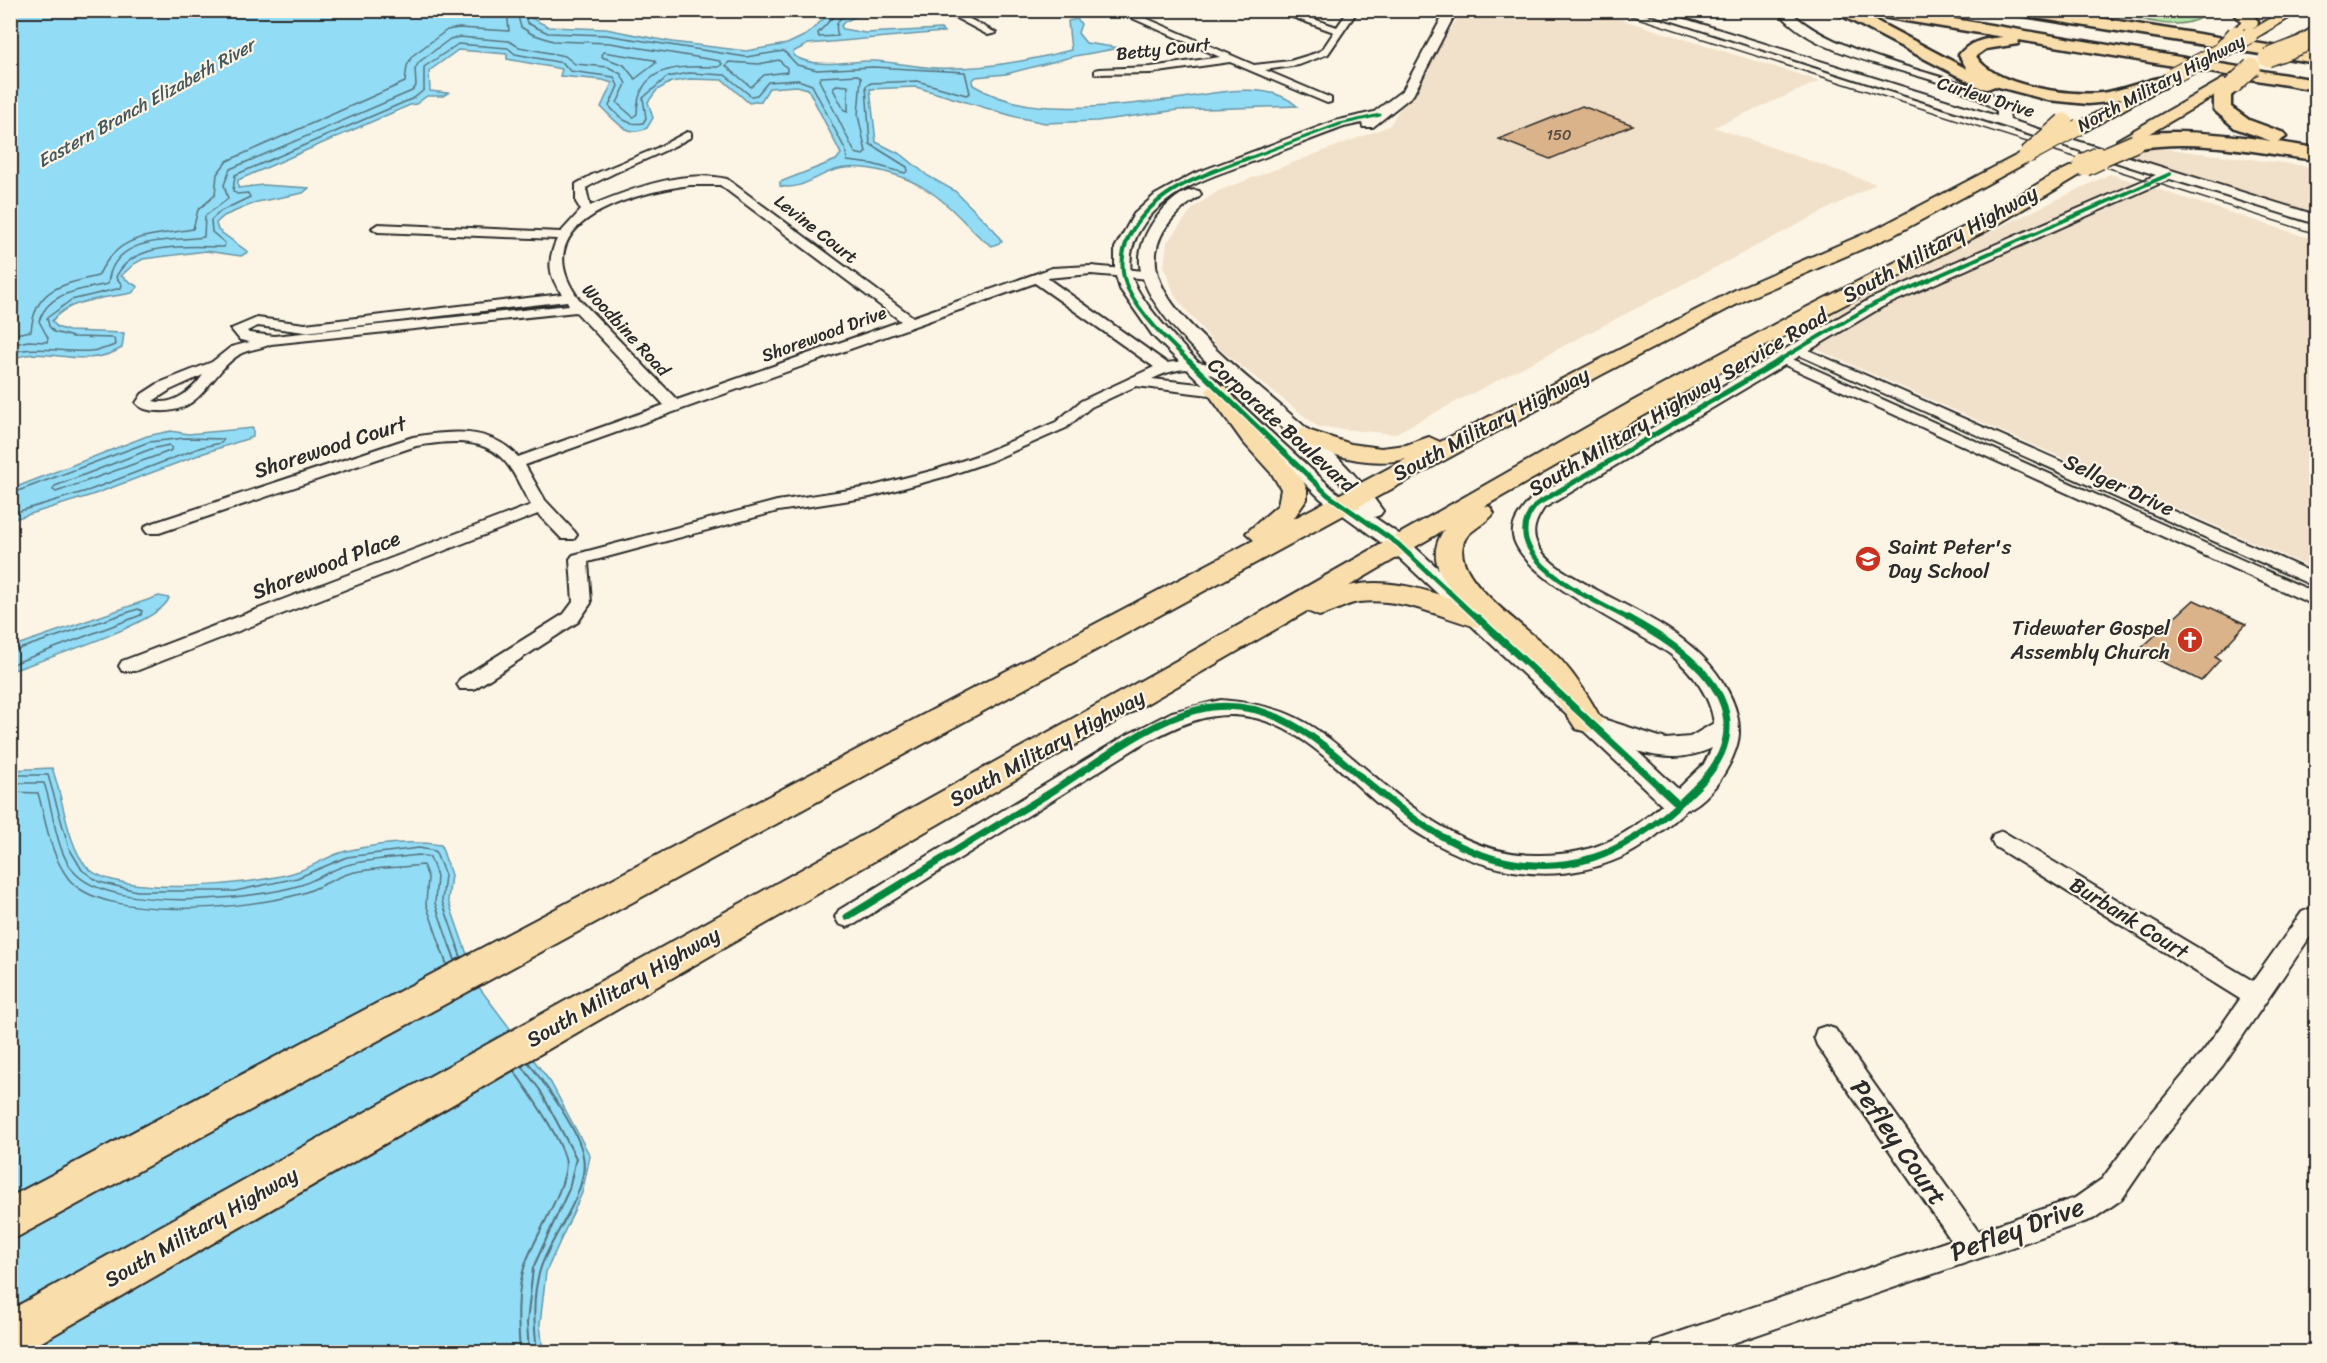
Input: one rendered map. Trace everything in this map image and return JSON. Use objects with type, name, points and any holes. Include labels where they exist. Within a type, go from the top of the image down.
[{"type":"highway","points":[[1838,10],[1879,26],[1964,75],[2045,105],[2071,124],[2059,130],[2024,158]]},
{"type":"highway","points":[[1870,10],[2134,55]]},
{"type":"highway","points":[[1907,10],[2316,78]]},
{"type":"highway","points":[[1966,10],[2316,67]]},
{"type":"highway","points":[[2018,10],[2246,39]]},
{"type":"highway","points":[[2096,10],[2129,24],[2246,39],[2316,58]]},
{"type":"highway","points":[[2238,10],[2250,21],[2246,39]]},
{"type":"highway","points":[[2223,49],[2246,39]]},
{"type":"highway","points":[[2166,79],[2100,98],[2056,95],[2024,89],[1987,76],[1972,66],[1967,55],[1981,45],[2011,41],[2042,42],[2212,67],[2316,86]]},
{"type":"highway","points":[[2304,41],[2260,63],[2228,85],[2223,92],[2220,104],[2230,117],[2270,135],[2316,146]]},
{"type":"highway","points":[[2084,165],[2131,142],[2164,138],[2191,138],[2316,154]]},
{"type":"main road","name":"North Military Highway","points":[[2246,39],[2295,10]]},
{"type":"main road","points":[[2304,41],[2316,30]]},
{"type":"main road","name":"North Military Highway","points":[[2071,124],[2223,49]]},
{"type":"main road","name":"North Military Highway","points":[[2131,142],[2228,85]]},
{"type":"main road","name":"South Military Highway","points":[[10,1220],[1593,370],[1744,293],[1885,232],[2024,158]]},
{"type":"main road","name":"South Military Highway","points":[[10,1335],[610,994],[1145,694],[1398,544],[1737,353],[1986,223],[2045,185],[2084,165]]},
{"type":"main road","points":[[1301,435],[1352,452],[1407,453],[1422,448],[1504,404],[1593,370]]},
{"type":"main road","points":[[1166,598],[1278,521],[1290,508],[1296,492],[1288,473],[1255,441],[1218,391]]},
{"type":"main road","points":[[1555,456],[1456,530],[1448,551],[1449,565],[1460,583],[1546,663],[1587,721]]},
{"type":"main road","points":[[1145,694],[1248,649],[1337,596],[1351,593],[1392,593],[1414,597],[1477,617]]},
{"type":"street","points":[[945,10],[991,33]]},
{"type":"street","points":[[1118,10],[1327,100]]},
{"type":"street","points":[[1278,10],[1339,31]]},
{"type":"street","points":[[1251,68],[1300,62],[1318,56],[1325,52],[1354,10]]},
{"type":"street","name":"Corporate Boulevard","points":[[1351,499],[1301,435],[1177,319],[1159,295],[1150,275],[1147,251],[1151,238],[1170,211],[1180,202],[1223,180],[1370,123],[1408,92],[1452,10]]},
{"type":"street","name":"Curlew Drive","points":[[1643,10],[1997,116],[2316,220]]},
{"type":"street","points":[[1782,10],[1795,26],[1815,36],[1967,88],[1991,99],[1997,116]]},
{"type":"street","name":"Betty Court","points":[[1099,72],[1151,70],[1229,59]]},
{"type":"street","name":"Corporate Boulevard","points":[[1380,115],[1340,124],[1179,186],[1146,209],[1130,232],[1123,248],[1124,273],[1128,289],[1142,311],[1218,391],[1351,499],[1678,804]]},
{"type":"street","points":[[588,211],[580,193],[580,187],[587,181],[661,150],[687,135]]},
{"type":"street","name":"South Military Highway Service Road","points":[[847,917],[1177,717],[1218,707],[1262,711],[1299,727],[1400,810],[1432,833],[1458,847],[1490,858],[1522,864],[1554,865],[1584,862],[1611,853],[1640,838],[1712,773],[1722,756],[1726,727],[1719,698],[1707,675],[1690,657],[1670,642],[1549,571],[1527,548],[1522,533],[1523,521],[1537,504],[1876,303],[2170,174]]},
{"type":"street","name":"Woodbine Road","points":[[676,408],[575,303],[557,274],[560,243],[579,217],[588,211],[667,186],[693,181]]},
{"type":"street","name":"Levine Court","points":[[693,181],[729,184],[912,323]]},
{"type":"street","points":[[378,228],[565,236]]},
{"type":"street","name":"Shorewood Drive","points":[[516,463],[676,408],[1036,277],[1072,270],[1150,275]]},
{"type":"street","points":[[1036,277],[1164,368]]},
{"type":"street","points":[[274,340],[245,337],[238,329],[256,322],[305,328],[575,303]]},
{"type":"street","points":[[217,365],[236,350],[274,340],[530,311],[575,303]]},
{"type":"street","name":"Sellger Drive","points":[[1789,353],[1916,402],[2120,493],[2316,600]]},
{"type":"street","name":"Sellger Drive","points":[[1789,353],[1902,412],[2106,504],[2223,549],[2316,581]]},
{"type":"street","points":[[467,684],[572,618],[582,603],[579,559],[777,506],[870,492],[941,473],[985,458],[1060,425],[1086,404],[1164,368],[1190,364],[1219,372],[1271,409]]},
{"type":"street","points":[[1134,382],[1218,391]]},
{"type":"street","points":[[1902,412],[1916,402]]},
{"type":"street","name":"Shorewood Court","points":[[153,529],[413,442],[450,436],[474,437],[503,449],[516,463]]},
{"type":"street","points":[[516,463],[541,507],[568,535]]},
{"type":"street","points":[[2106,504],[2120,493]]},
{"type":"street","name":"Shorewood Place","points":[[129,666],[541,507]]},
{"type":"street","points":[[1587,721],[1643,744],[1680,750],[1696,746],[1726,727]]},
{"type":"street","name":"Burbank Court","points":[[2002,840],[2256,996]]},
{"type":"street","name":"Pefley Drive","points":[[1665,1353],[2083,1209],[2112,1189],[2154,1130],[2214,1057],[2310,919],[2316,916]]},
{"type":"street","name":"Pefley Court","points":[[1826,1037],[1972,1247]]},
{"type":"shaded area","points":[[1462,11],[1594,11],[1820,81],[1714,127],[1876,184],[1394,434],[1318,427],[1218,348],[1176,298],[1164,267],[1167,242],[1193,208],[1218,191],[1389,126]]},
{"type":"shaded area","points":[[2152,147],[2316,167],[2316,216],[2122,156]]},
{"type":"shaded area","points":[[2110,174],[2316,240],[2316,570],[1780,333]]},
{"type":"green space","points":[[2122,11],[2203,11],[2200,18],[2191,22],[2171,24],[2150,21]]},
{"type":"water","name":"Eastern Branch Elizabeth River","points":[[11,10],[531,11],[531,18],[549,27],[606,29],[672,42],[746,51],[787,44],[806,35],[832,11],[868,11],[844,22],[841,26],[843,29],[865,33],[941,29],[944,32],[808,44],[793,52],[794,56],[813,63],[875,61],[952,68],[1004,64],[1071,50],[1068,21],[1077,19],[1081,24],[1078,33],[1086,43],[1120,48],[1075,56],[1006,74],[976,77],[972,81],[973,85],[1001,98],[1042,106],[1110,106],[1216,92],[1252,90],[1284,97],[1297,106],[1178,110],[1097,121],[1045,123],[1016,117],[916,87],[870,89],[876,142],[902,155],[928,176],[955,191],[995,231],[1002,242],[992,246],[932,193],[897,175],[870,169],[844,168],[793,187],[780,186],[780,182],[836,160],[841,154],[808,89],[797,86],[769,88],[761,101],[749,103],[723,80],[690,79],[671,82],[657,90],[648,102],[653,118],[647,128],[633,131],[621,126],[601,107],[612,83],[560,76],[562,69],[507,59],[507,54],[458,50],[429,71],[430,91],[448,93],[443,96],[427,96],[416,104],[238,180],[238,188],[263,185],[309,188],[303,193],[257,202],[224,216],[216,223],[218,230],[248,252],[241,256],[206,251],[143,259],[121,276],[138,287],[132,293],[78,304],[68,308],[52,321],[57,327],[69,331],[124,333],[122,348],[107,355],[92,358],[36,354],[11,360]]},
{"type":"water","points":[[253,428],[253,437],[92,495],[11,520],[11,489],[147,436],[171,431],[188,434]]},
{"type":"water","points":[[159,596],[169,598],[161,608],[145,619],[98,640],[11,671],[11,647]]},
{"type":"water","points":[[52,768],[70,834],[80,858],[87,867],[103,877],[127,883],[156,886],[220,885],[277,877],[296,872],[340,853],[357,849],[406,843],[441,845],[451,875],[448,900],[478,986],[551,1083],[590,1156],[582,1193],[546,1272],[540,1324],[543,1352],[11,1352],[10,770]]},
{"type":"building","points":[[1582,106],[1633,125],[1550,159],[1499,139]]},
{"type":"building","name":"Tidewater Gospel Assembly Church","points":[[2194,600],[2246,624],[2215,657],[2220,660],[2201,681],[2139,650]]},
{"type":"tram line","points":[[1612,10],[2316,234]]},
{"type":"cycle path","points":[[1380,115],[1340,124],[1198,177],[1160,198],[1139,217],[1123,248],[1123,273],[1128,289],[1159,332],[1328,495],[1398,544],[1678,804]]},
{"type":"cycle path","points":[[847,917],[1133,740],[1167,722],[1213,707],[1260,710],[1291,722],[1320,742],[1396,806],[1443,837],[1468,849],[1493,858],[1548,865],[1579,862],[1611,853],[1639,837],[1708,775],[1725,744],[1726,719],[1718,695],[1707,677],[1678,648],[1571,586],[1537,560],[1527,547],[1523,535],[1526,519],[1537,504],[1876,303],[2170,174]]},
{"type":"place","name":"Saint Peter's Day School","points":[[1868,559]]},
{"type":"place","name":"Tidewater Gospel Assembly Church","points":[[2190,640]]}]
